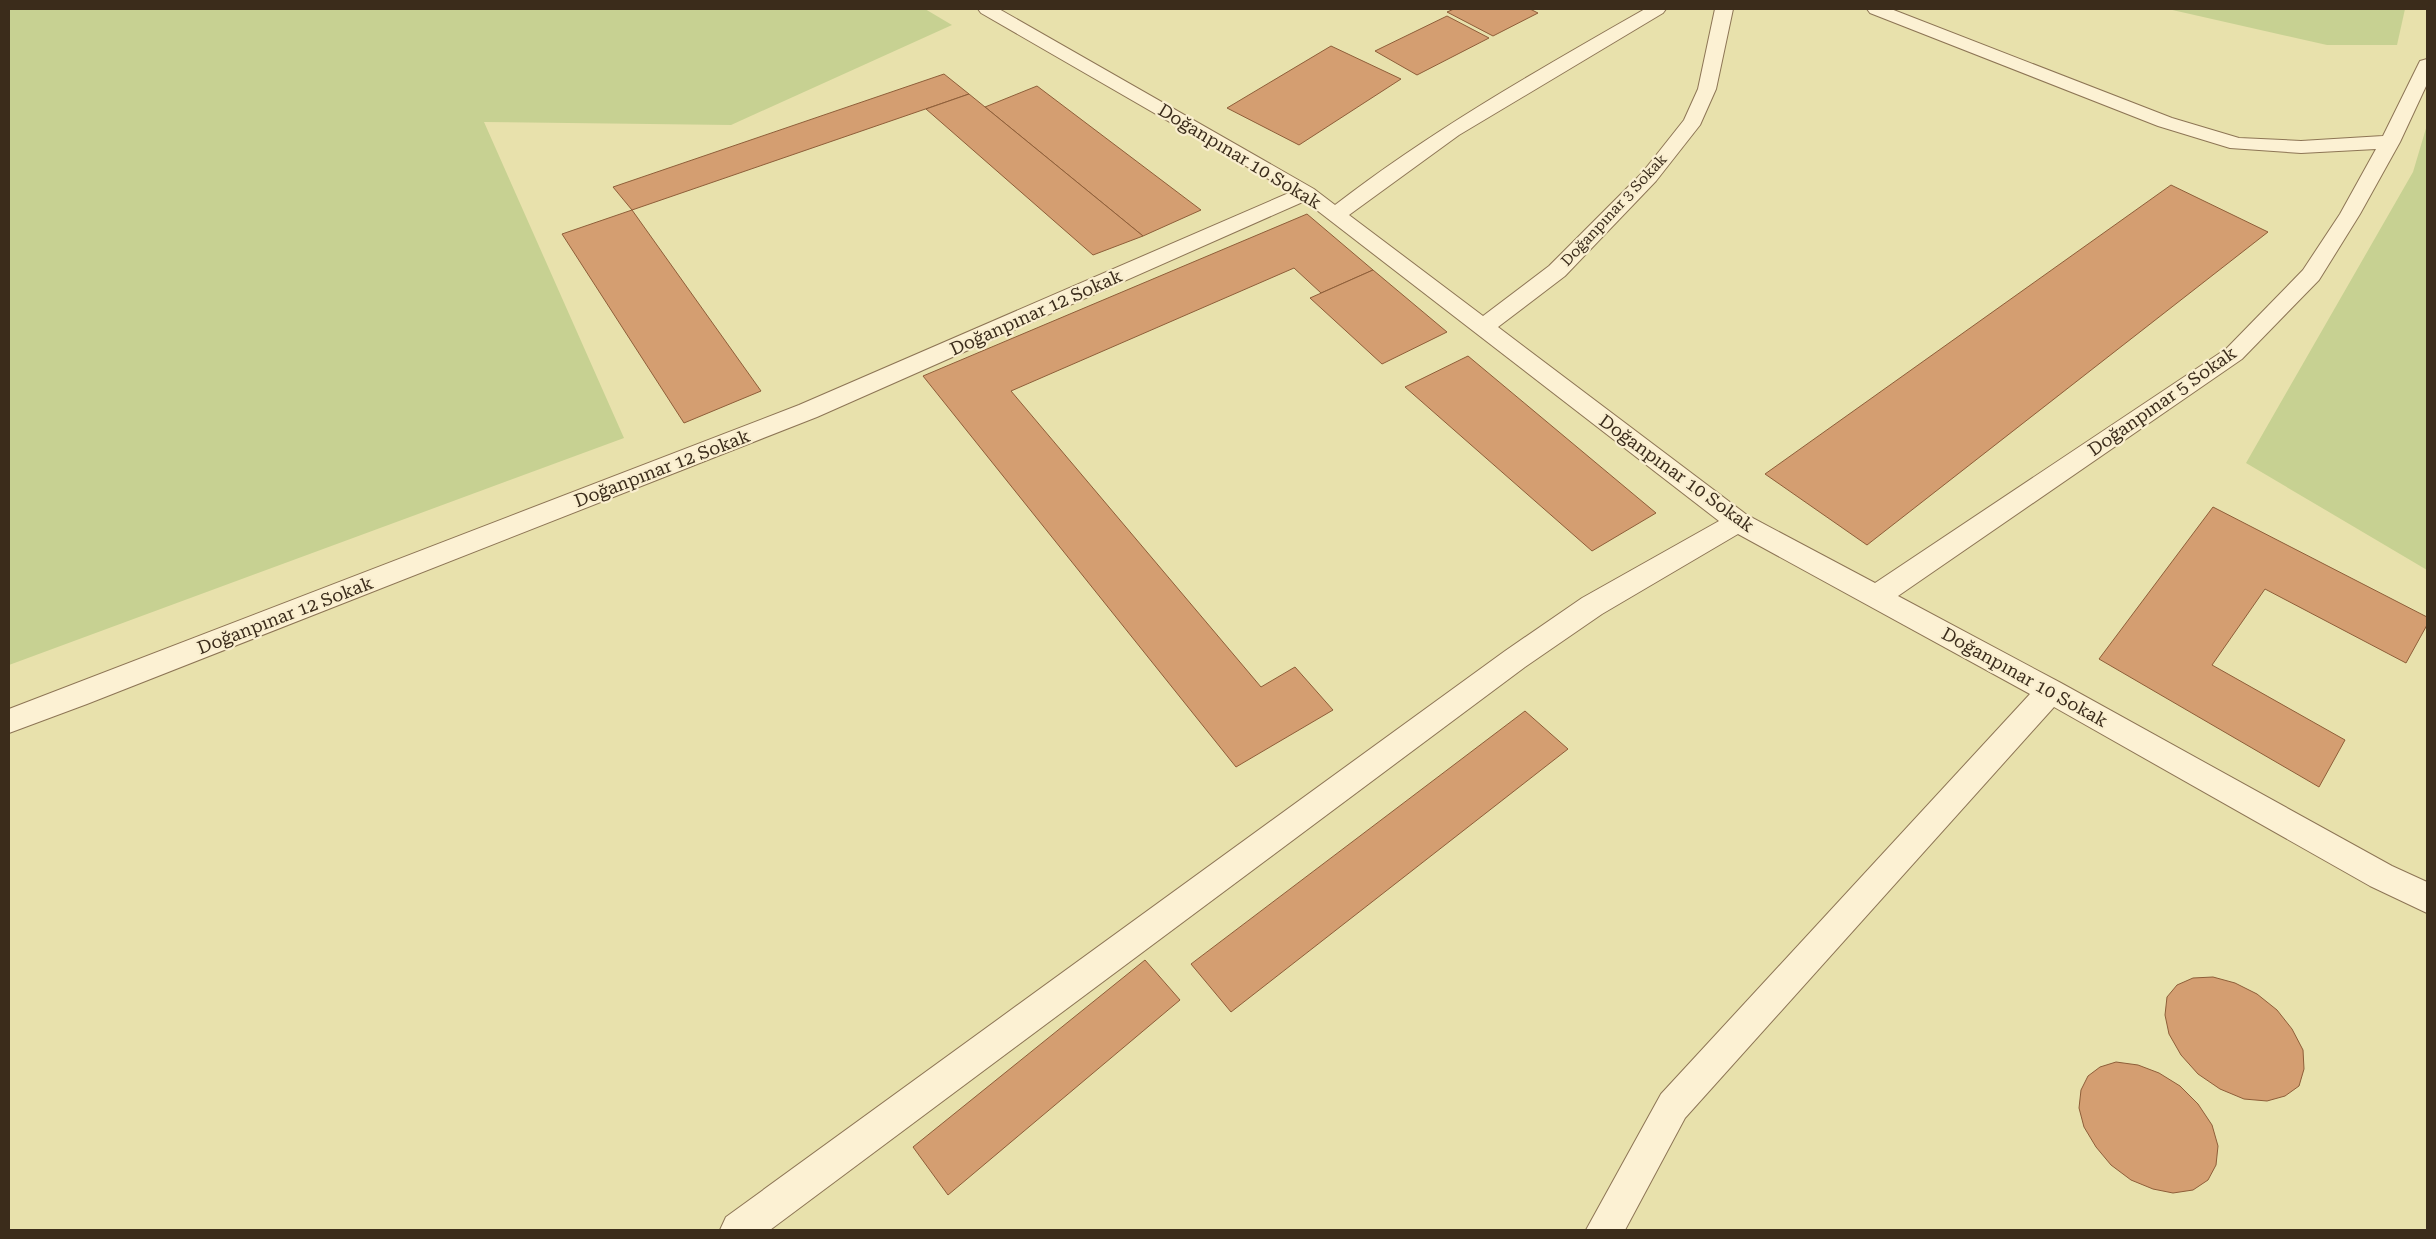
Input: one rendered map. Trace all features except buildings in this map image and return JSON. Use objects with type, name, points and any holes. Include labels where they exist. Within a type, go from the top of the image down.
[{"type":"lane","name":"Doğanpınar 10 Sokak","points":[[987,9],[1307,193],[1738,522],[2051,691],[2381,876],[2427,898]]},
{"type":"lane","points":[[1335,214],[1384,175],[1452,129],[1657,9]]},
{"type":"lane","name":"Doğanpınar 3 Sokak","points":[[1483,327],[1557,271],[1649,177],[1693,121],[1707,89],[1724,9]]},
{"type":"lane","points":[[1876,9],[2165,122],[2237,144],[2301,147],[2390,142]]},
{"type":"lane","name":"Doğanpınar 5 Sokak","points":[[1877,596],[2234,354],[2311,275],[2350,214],[2390,142],[2427,65]]},
{"type":"lane","name":"Doğanpınar 12 Sokak","points":[[9,721],[808,411],[1307,193]]},
{"type":"lane","points":[[739,1230],[1515,659],[1592,606],[1738,522]]},
{"type":"lane","points":[[1605,1230],[1673,1106],[2051,691]]},
{"type":"shaded area","points":[[9,9],[2427,9],[2427,1230],[9,1230]]},
{"type":"green space","points":[[9,9],[925,9],[952,25],[731,125],[484,122],[624,438],[9,665]]},
{"type":"green space","points":[[2168,9],[2405,9],[2397,45],[2327,45]]},
{"type":"green space","points":[[2427,125],[2427,570],[2246,463],[2413,172]]}]
